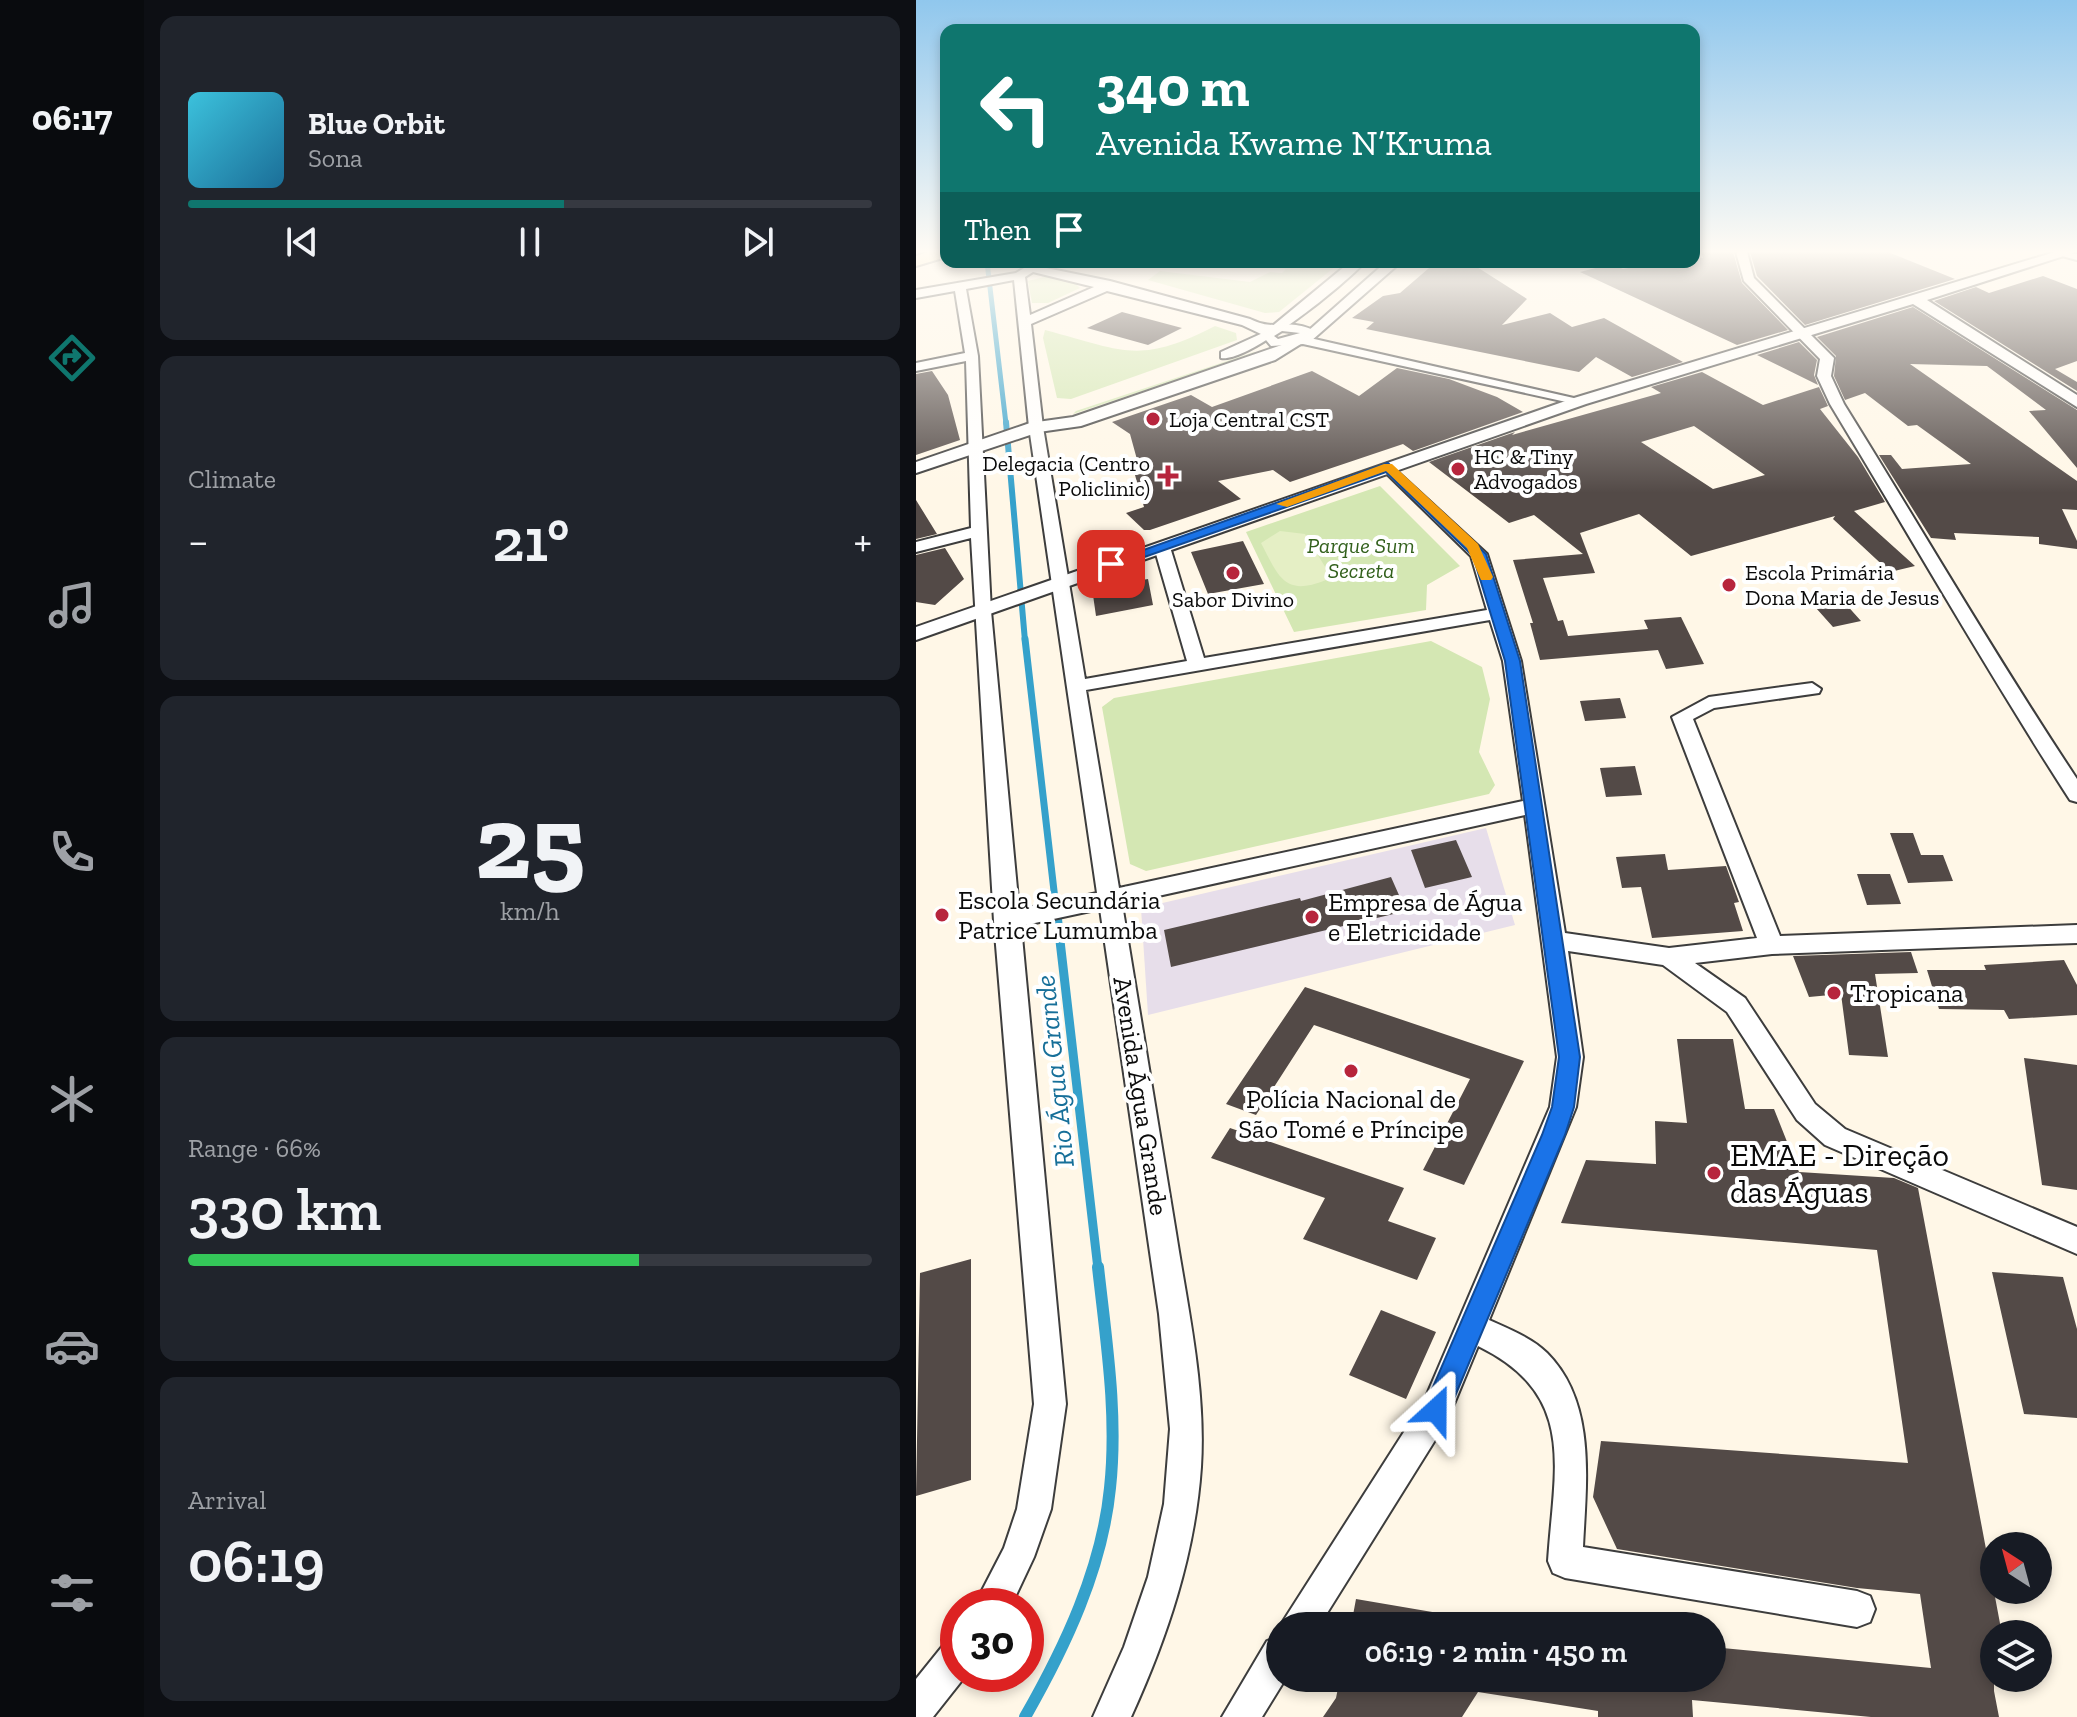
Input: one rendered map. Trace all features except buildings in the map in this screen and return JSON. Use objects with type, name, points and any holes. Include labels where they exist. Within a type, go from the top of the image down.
[{"type":"street","points":[[970,332],[982,446],[977,531],[993,607],[1018,919],[1050,1404],[1046,1462],[1033,1521],[1001,1588]]},
{"type":"street","name":"Avenida Água Grande","points":[[1025,332],[1029,430],[1061,583],[1174,1314],[1186,1431],[1183,1485],[1172,1552],[1153,1622],[1112,1717]]},
{"type":"street","points":[[916,468],[1029,430],[1070,409],[1245,349],[1274,332]]},
{"type":"street","points":[[1302,340],[1307,332]]},
{"type":"street","points":[[1029,430],[1075,422],[1270,357],[1311,332]]},
{"type":"street","points":[[916,634],[1580,401],[1805,332]]},
{"type":"street","points":[[1967,332],[2077,402]]},
{"type":"street","points":[[1799,334],[1827,358],[1824,376],[1837,404],[1961,605],[1990,662],[2077,795]]},
{"type":"street","points":[[1302,340],[1580,401]]},
{"type":"street","points":[[916,367],[972,356]]},
{"type":"street","points":[[1307,1612],[1436,1410],[1473,1328],[1563,1107],[1570,1057],[1512,661],[1498,613],[1474,546],[1388,467]]},
{"type":"street","points":[[916,547],[977,531]]},
{"type":"street","points":[[1162,547],[1197,665]]},
{"type":"street","points":[[1077,686],[1498,613]]},
{"type":"street","points":[[1772,945],[1682,717],[1709,703],[1812,689]]},
{"type":"street","points":[[1018,919],[1534,806]]},
{"type":"street","points":[[1552,940],[1669,957],[1772,945],[2077,934]]},
{"type":"street","points":[[1669,957],[1736,1005],[1806,1112],[1835,1137],[2077,1241]]},
{"type":"street","points":[[1473,1328],[1515,1349],[1538,1366],[1559,1394],[1569,1428],[1565,1561],[1857,1609]]},
{"type":"street","points":[[1241,1717],[1266,1677]]},
{"type":"street","points":[[916,1709],[940,1679]]},
{"type":"shaded area","points":[[1486,828],[1515,925],[1148,1015],[1141,908]]},
{"type":"green space","points":[[1044,332],[1052,332],[1113,348],[1149,350],[1202,332],[1233,332],[1237,340],[1071,399],[1057,398],[1043,338]]},
{"type":"green space","points":[[1261,352],[1073,414],[1076,411]]},
{"type":"green space","name":"Parque Sum Secreta","points":[[1380,486],[1460,566],[1427,585],[1426,610],[1294,632],[1246,532]]},
{"type":"green space","points":[[1280,531],[1305,534],[1327,570],[1326,580],[1301,586],[1284,581],[1261,543]]},
{"type":"green space","points":[[1431,641],[1482,667],[1490,699],[1479,752],[1495,785],[1489,794],[1146,871],[1130,864],[1102,707],[1114,698]]},
{"type":"waterway","name":"Rio Água Grande","points":[[995,332],[1006,424]]},
{"type":"waterway","name":"Rio Água Grande","points":[[1006,422],[1025,641]]},
{"type":"waterway","name":"Rio Água Grande","points":[[1025,639],[1057,917]]},
{"type":"waterway","name":"Rio Água Grande","points":[[1057,915],[1098,1269]]},
{"type":"waterway","name":"Rio Água Grande","points":[[1025,1717],[1080,1607],[1106,1518],[1113,1433],[1098,1267]]},
{"type":"slow traffic","points":[[1283,504],[1388,467],[1474,546],[1486,577]]},
{"type":"place","name":"Loja Central CST","points":[[1153,419]]},
{"type":"place","name":"HC & Tiny Advogados","points":[[1458,469]]},
{"type":"place","name":"Delegacia (Centro Policlinic)","points":[[1168,476]]},
{"type":"place","name":"Sabor Divino","points":[[1233,573]]},
{"type":"place","name":"Escola Primária Dona Maria de Jesus","points":[[1729,585]]},
{"type":"place","name":"Escola Secundária Patrice Lumumba","points":[[942,915]]},
{"type":"place","name":"Empresa de Água e Eletricidade","points":[[1312,917]]},
{"type":"place","name":"Tropicana","points":[[1834,993]]},
{"type":"place","name":"Polícia Nacional de São Tomé e Príncipe","points":[[1351,1071]]},
{"type":"place","name":"EMAE - Direção das Águas","points":[[1714,1173]]},
{"type":"route","points":[[1111,564],[1388,467],[1467,539],[1479,554],[1512,661],[1570,1057],[1563,1107],[1554,1135],[1436,1410]]}]
